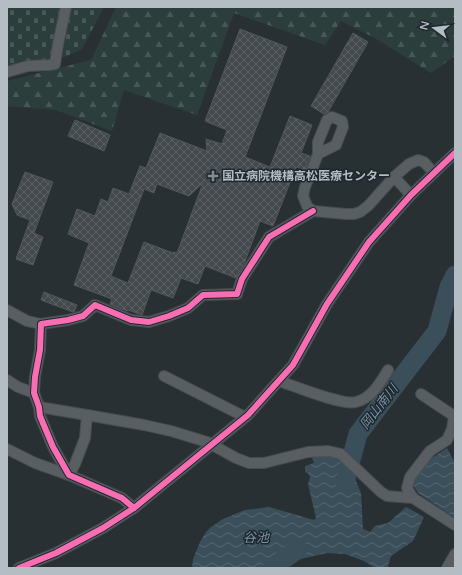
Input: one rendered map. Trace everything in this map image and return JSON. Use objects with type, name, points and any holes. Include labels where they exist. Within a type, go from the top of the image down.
[{"type":"street","points":[[7,72],[28,66],[55,64],[66,7]]},
{"type":"street","points":[[19,568],[56,553],[103,528],[134,508],[245,417],[293,365],[327,304],[369,242],[411,195],[455,153]]},
{"type":"street","points":[[313,211],[307,206],[302,196],[318,154]]},
{"type":"street","points":[[7,310],[27,321],[41,324],[83,316],[95,305],[131,320],[149,322],[169,316],[188,308],[203,296],[237,294],[242,279],[269,237],[313,211],[354,214],[360,212],[368,206],[394,177],[409,164],[418,160],[424,162],[434,173]]},
{"type":"street","points":[[394,177],[411,195]]},
{"type":"street","points":[[41,324],[40,350],[35,377],[34,393],[39,407],[40,416],[53,447],[69,475]]},
{"type":"street","points":[[279,381],[338,401],[355,403],[365,398],[377,388],[388,370]]},
{"type":"street","points":[[164,376],[245,417]]},
{"type":"street","points":[[7,380],[18,387],[34,393]]},
{"type":"street","points":[[421,394],[454,416],[452,429],[447,440],[430,451],[410,477],[407,488],[413,498],[455,525]]},
{"type":"street","points":[[39,407],[171,431],[207,442],[236,458],[249,463],[264,463],[308,452],[328,451],[341,454],[387,496],[413,498]]},
{"type":"street","points":[[69,475],[85,438],[87,415]]},
{"type":"street","points":[[7,449],[35,463],[69,475],[122,498],[134,508]]},
{"type":"street","points":[[448,568],[455,554]]},
{"type":"green space","points":[[7,7],[104,7],[82,49],[50,62],[7,68]]},
{"type":"green space","points":[[116,7],[455,7],[455,56],[431,73],[375,38],[341,21],[325,45],[234,13],[197,115],[124,90],[112,131],[56,110],[7,106],[7,81],[91,60]]},
{"type":"water","points":[[447,448],[455,463],[455,518],[418,493],[412,483],[429,460]]},
{"type":"water","name":"谷池","points":[[327,454],[340,457],[352,472],[361,493],[363,529],[370,532],[375,526],[388,523],[406,507],[424,517],[413,541],[391,556],[388,566],[389,568],[375,568],[364,561],[345,554],[327,553],[260,568],[192,568],[193,559],[206,532],[223,519],[245,510],[269,507],[314,520],[316,518],[308,484],[310,477],[308,473],[305,472],[305,466],[314,463],[312,458]]},
{"type":"building","points":[[240,29],[287,47],[245,157],[270,167],[290,116],[312,125],[301,153],[310,156],[305,170],[296,167],[273,226],[260,221],[244,264],[236,278],[205,266],[198,284],[181,278],[173,298],[151,290],[142,315],[110,304],[112,299],[74,285],[89,243],[68,234],[77,209],[95,216],[101,199],[108,202],[113,188],[129,194],[140,166],[146,168],[160,133],[207,151],[206,139],[222,144],[227,130],[205,121]],"holes":[[[203,183],[177,253],[173,253],[144,242],[128,283],[111,276],[144,189],[154,193],[157,184],[189,196]]]},
{"type":"building","points":[[353,33],[368,42],[328,112],[324,114],[311,106]]},
{"type":"building","points":[[75,120],[110,135],[104,151],[68,136]]},
{"type":"building","points":[[25,172],[53,182],[34,233],[43,237],[33,265],[16,259],[30,220],[17,215],[12,204]]},
{"type":"building","points":[[44,292],[77,305],[74,312],[41,300]]},
{"type":"waterway","name":"岡山南川","points":[[345,482],[358,434],[437,331],[449,287],[455,275]]},
{"type":"waterway","name":"岡山南川","points":[[272,568],[298,549]]},
{"type":"cycle path","points":[[19,568],[56,553],[103,528],[134,508],[248,415],[293,365],[327,304],[369,242],[411,195],[455,153]]},
{"type":"cycle path","points":[[134,508],[122,498],[69,475],[53,447],[40,416],[39,407],[34,393],[35,377],[40,350],[41,324],[83,316],[95,305],[131,320],[149,322],[188,308],[203,295],[237,294],[242,279],[269,237],[313,211]]},
{"type":"place","name":"国立病院機構高松医療センター","points":[[213,176]]}]
